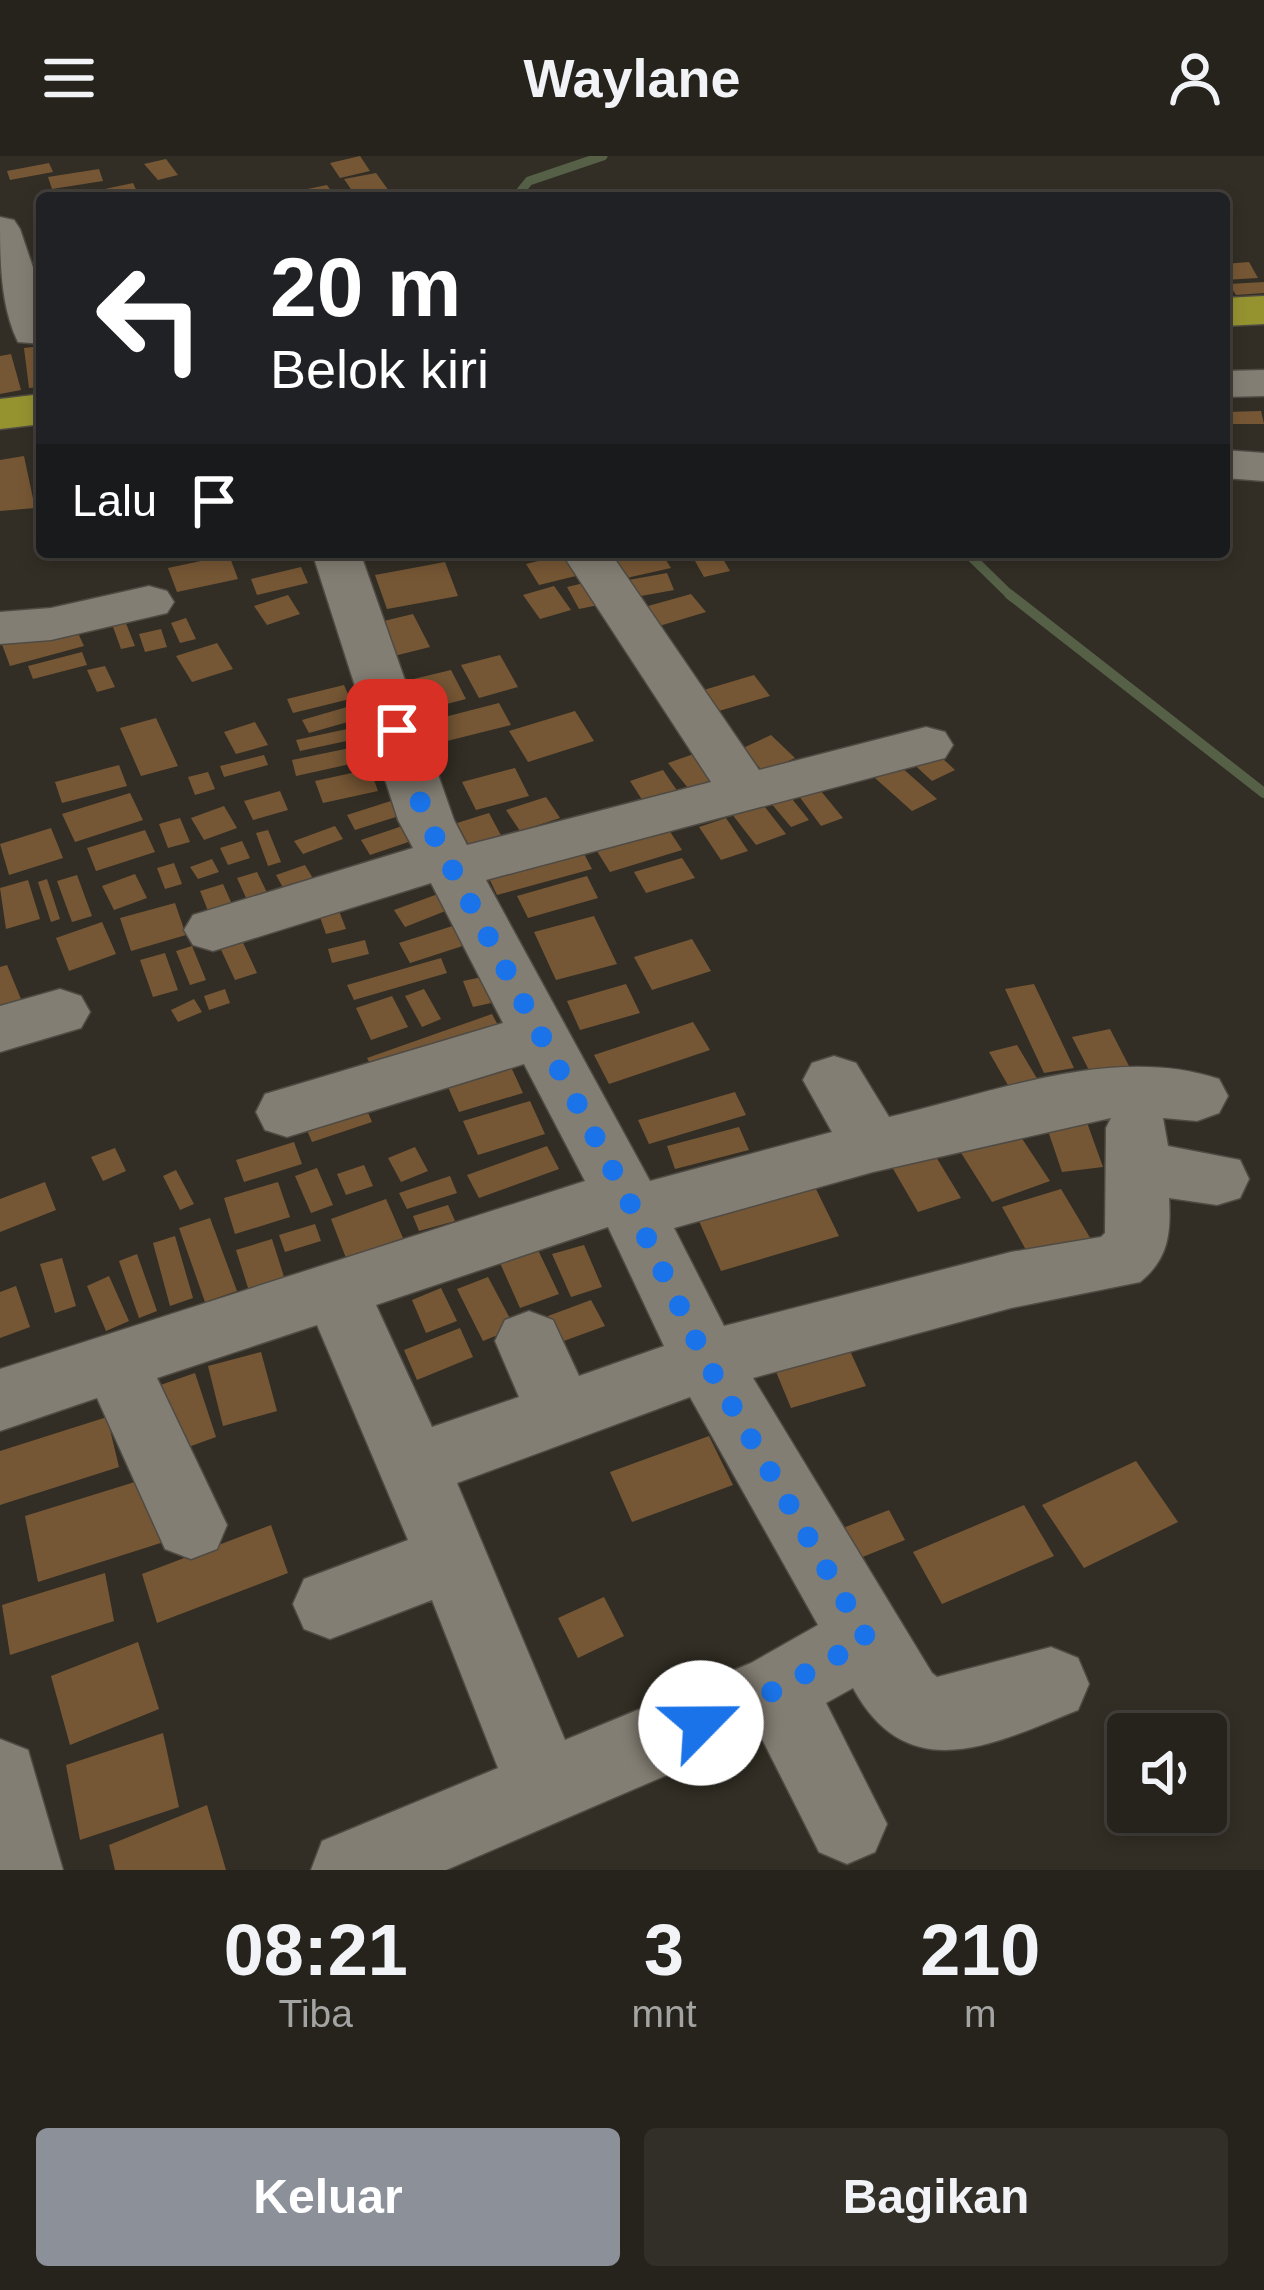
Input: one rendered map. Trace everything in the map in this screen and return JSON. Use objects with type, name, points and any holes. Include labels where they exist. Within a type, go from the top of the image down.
[{"type":"main road","points":[[1230,312],[1264,310]]},
{"type":"main road","points":[[0,414],[36,410]]},
{"type":"street","points":[[16,243],[33,333]]},
{"type":"street","points":[[1230,385],[1264,383]]},
{"type":"street","points":[[1230,464],[1264,467]]},
{"type":"street","points":[[338,558],[426,820],[630,1203],[706,1361],[898,1690],[925,1714],[946,1714],[1052,1684]]},
{"type":"street","points":[[589,558],[744,790]]},
{"type":"street","points":[[0,628],[51,624],[149,602]]},
{"type":"street","points":[[213,930],[449,864],[926,745]]},
{"type":"street","points":[[0,1029],[60,1012]]},
{"type":"street","points":[[287,1112],[541,1035]]},
{"type":"street","points":[[833,1080],[873,1146]]},
{"type":"street","points":[[0,1400],[335,1288],[630,1203],[1082,1097],[1169,1094],[1136,1167],[1138,1237],[1131,1251],[1117,1262],[1011,1280],[706,1361],[414,1466]]},
{"type":"street","points":[[1136,1167],[1217,1179]]},
{"type":"street","points":[[335,1288],[414,1466],[546,1790]]},
{"type":"street","points":[[529,1341],[562,1414]]},
{"type":"street","points":[[115,1362],[160,1469],[191,1526]]},
{"type":"street","points":[[330,1604],[450,1559]]},
{"type":"street","points":[[364,1867],[778,1689],[867,1639]]},
{"type":"street","points":[[778,1689],[847,1824]]},
{"type":"building","points":[[360,156],[370,171],[340,178],[330,163]]},
{"type":"building","points":[[166,159],[178,175],[158,180],[144,164]]},
{"type":"building","points":[[49,163],[53,172],[10,180],[7,171]]},
{"type":"building","points":[[99,169],[103,181],[52,189],[48,177]]},
{"type":"building","points":[[376,173],[390,192],[353,192],[344,179]]},
{"type":"building","points":[[133,183],[137,192],[101,192]]},
{"type":"building","points":[[327,185],[332,192],[293,192]]},
{"type":"building","points":[[1249,262],[1258,278],[1230,280],[1230,264]]},
{"type":"building","points":[[1264,282],[1264,293],[1236,295],[1230,284]]},
{"type":"building","points":[[36,347],[36,387],[29,388],[24,348]]},
{"type":"building","points":[[11,354],[21,390],[0,394],[0,356]]},
{"type":"building","points":[[1261,411],[1264,424],[1231,424],[1230,412]]},
{"type":"building","points":[[24,456],[35,508],[0,511],[0,460]]},
{"type":"building","points":[[230,558],[238,579],[177,592],[168,568]]},
{"type":"building","points":[[574,558],[584,574],[539,585],[526,564]]},
{"type":"building","points":[[610,558],[665,558],[671,568],[622,579]]},
{"type":"building","points":[[693,558],[722,558],[730,571],[704,577]]},
{"type":"building","points":[[445,562],[458,596],[387,609],[375,575]]},
{"type":"building","points":[[301,567],[308,583],[257,595],[251,579]]},
{"type":"building","points":[[667,573],[674,590],[630,598],[623,581]]},
{"type":"building","points":[[601,579],[613,602],[579,609],[567,587]]},
{"type":"building","points":[[554,586],[571,610],[540,619],[523,595]]},
{"type":"building","points":[[691,594],[706,612],[656,627],[641,608]]},
{"type":"building","points":[[288,595],[300,614],[267,625],[254,606]]},
{"type":"building","points":[[413,614],[430,647],[382,659],[367,625]]},
{"type":"building","points":[[186,618],[196,639],[180,643],[171,623]]},
{"type":"building","points":[[72,620],[84,646],[10,666],[0,639]]},
{"type":"building","points":[[125,621],[135,646],[121,649],[112,624]]},
{"type":"building","points":[[161,629],[167,647],[145,652],[139,634]]},
{"type":"building","points":[[217,643],[233,669],[192,682],[176,656]]},
{"type":"building","points":[[82,652],[87,665],[33,679],[28,666]]},
{"type":"building","points":[[500,655],[518,687],[479,698],[461,665]]},
{"type":"building","points":[[105,666],[115,687],[97,692],[87,670]]},
{"type":"building","points":[[451,670],[466,699],[416,712],[401,682]]},
{"type":"building","points":[[754,675],[770,696],[712,713],[697,692]]},
{"type":"building","points":[[344,685],[350,699],[293,713],[287,699]]},
{"type":"building","points":[[499,703],[511,725],[439,743],[429,721]]},
{"type":"building","points":[[354,705],[362,718],[309,733],[302,720]]},
{"type":"building","points":[[575,711],[594,741],[528,762],[509,731]]},
{"type":"building","points":[[156,718],[178,766],[141,776],[120,728]]},
{"type":"building","points":[[255,722],[268,745],[236,754],[224,732]]},
{"type":"building","points":[[361,726],[365,737],[300,751],[296,740]]},
{"type":"building","points":[[771,735],[795,758],[764,772],[741,749]]},
{"type":"building","points":[[369,744],[373,759],[296,776],[292,760]]},
{"type":"building","points":[[930,747],[955,770],[932,781],[907,758]]},
{"type":"building","points":[[711,748],[735,777],[692,793],[668,763]]},
{"type":"building","points":[[264,755],[268,765],[224,777],[220,766]]},
{"type":"building","points":[[891,758],[937,799],[912,811],[866,770]]},
{"type":"building","points":[[119,765],[127,786],[62,803],[55,782]]},
{"type":"building","points":[[515,768],[529,796],[476,810],[462,782]]},
{"type":"building","points":[[370,769],[378,791],[323,803],[315,781]]},
{"type":"building","points":[[663,770],[682,798],[648,809],[630,781]]},
{"type":"building","points":[[208,772],[215,789],[195,795],[188,777]]},
{"type":"building","points":[[816,785],[843,818],[821,826],[796,792]]},
{"type":"building","points":[[784,789],[809,820],[791,827],[765,796]]},
{"type":"building","points":[[280,791],[288,810],[253,820],[244,801]]},
{"type":"building","points":[[130,793],[143,820],[75,842],[62,814]]},
{"type":"building","points":[[546,797],[560,818],[520,831],[506,810]]},
{"type":"building","points":[[758,798],[786,834],[756,845],[728,809]]},
{"type":"building","points":[[394,800],[402,815],[355,830],[347,815]]},
{"type":"building","points":[[224,806],[237,828],[204,840],[191,818]]},
{"type":"building","points":[[489,813],[504,841],[472,851],[457,823]]},
{"type":"building","points":[[180,818],[190,842],[168,848],[159,824]]},
{"type":"building","points":[[726,818],[748,851],[721,860],[699,827]]},
{"type":"building","points":[[417,821],[426,836],[370,855],[361,840]]},
{"type":"building","points":[[335,826],[343,839],[303,854],[294,841]]},
{"type":"building","points":[[667,827],[682,850],[610,872],[595,848]]},
{"type":"building","points":[[51,828],[63,858],[9,875],[0,844]]},
{"type":"building","points":[[145,830],[155,852],[96,871],[87,848]]},
{"type":"building","points":[[268,830],[281,862],[268,866],[256,833]]},
{"type":"building","points":[[242,841],[250,858],[228,865],[220,848]]},
{"type":"building","points":[[579,844],[592,869],[497,895],[485,870]]},
{"type":"building","points":[[682,858],[695,878],[646,893],[634,872]]},
{"type":"building","points":[[212,859],[219,872],[198,879],[190,867]]},
{"type":"building","points":[[174,863],[182,884],[165,889],[157,868]]},
{"type":"building","points":[[305,865],[321,892],[291,902],[276,875]]},
{"type":"building","points":[[257,872],[274,907],[253,913],[237,878]]},
{"type":"building","points":[[135,874],[147,898],[114,910],[102,886]]},
{"type":"building","points":[[77,875],[92,916],[72,922],[57,881]]},
{"type":"building","points":[[587,876],[598,898],[528,918],[517,896]]},
{"type":"building","points":[[47,879],[60,919],[51,922],[38,882]]},
{"type":"building","points":[[28,880],[40,919],[6,929],[0,888]]},
{"type":"building","points":[[223,884],[235,911],[211,918],[200,891]]},
{"type":"building","points":[[438,894],[448,910],[405,927],[394,910]]},
{"type":"building","points":[[334,898],[346,929],[326,934],[315,903]]},
{"type":"building","points":[[175,903],[186,935],[131,951],[120,918]]},
{"type":"building","points":[[594,916],[617,964],[556,980],[534,932]]},
{"type":"building","points":[[102,922],[116,954],[69,971],[56,938]]},
{"type":"building","points":[[462,923],[472,943],[410,963],[399,943]]},
{"type":"building","points":[[239,934],[257,973],[235,980],[217,941]]},
{"type":"building","points":[[692,939],[711,971],[652,990],[634,957]]},
{"type":"building","points":[[365,940],[369,954],[332,963],[328,949]]},
{"type":"building","points":[[192,946],[206,980],[190,985],[176,951]]},
{"type":"building","points":[[165,953],[178,990],[153,997],[140,960]]},
{"type":"building","points":[[441,958],[447,973],[354,1000],[347,985]]},
{"type":"building","points":[[7,965],[28,1016],[0,1018],[0,967]]},
{"type":"building","points":[[482,977],[491,1003],[473,1007],[463,981]]},
{"type":"building","points":[[626,984],[640,1013],[580,1030],[567,1001]]},
{"type":"building","points":[[1034,984],[1074,1068],[1044,1073],[1005,989]]},
{"type":"building","points":[[225,989],[230,1003],[209,1010],[204,996]]},
{"type":"building","points":[[424,989],[441,1019],[422,1027],[405,996]]},
{"type":"building","points":[[392,996],[408,1027],[371,1040],[356,1008]]},
{"type":"building","points":[[194,999],[202,1012],[178,1022],[171,1010]]},
{"type":"building","points":[[492,1014],[500,1029],[375,1073],[367,1058]]},
{"type":"building","points":[[693,1022],[710,1050],[609,1084],[594,1055]]},
{"type":"building","points":[[1110,1029],[1130,1068],[1092,1076],[1072,1037]]},
{"type":"building","points":[[1017,1045],[1042,1087],[1013,1094],[989,1052]]},
{"type":"building","points":[[511,1067],[523,1093],[459,1112],[447,1085]]},
{"type":"building","points":[[735,1092],[746,1115],[649,1144],[638,1120]]},
{"type":"building","points":[[361,1096],[372,1122],[312,1142],[301,1116]]},
{"type":"building","points":[[530,1101],[545,1134],[478,1155],[463,1121]]},
{"type":"building","points":[[1085,1117],[1103,1167],[1062,1172],[1045,1122]]},
{"type":"building","points":[[739,1127],[749,1150],[675,1169],[667,1146]]},
{"type":"building","points":[[1015,1128],[1050,1181],[992,1202],[958,1148]]},
{"type":"building","points":[[294,1142],[302,1164],[244,1182],[236,1160]]},
{"type":"building","points":[[547,1146],[559,1169],[479,1198],[467,1175]]},
{"type":"building","points":[[415,1147],[428,1171],[401,1182],[388,1158]]},
{"type":"building","points":[[930,1147],[961,1198],[918,1212],[888,1160]]},
{"type":"building","points":[[115,1148],[126,1171],[103,1181],[91,1157]]},
{"type":"building","points":[[364,1165],[373,1186],[346,1195],[337,1174]]},
{"type":"building","points":[[317,1168],[333,1205],[311,1213],[295,1176]]},
{"type":"building","points":[[176,1170],[194,1204],[180,1210],[163,1176]]},
{"type":"building","points":[[450,1176],[457,1193],[407,1209],[399,1193]]},
{"type":"building","points":[[45,1182],[56,1210],[0,1232],[0,1199]]},
{"type":"building","points":[[278,1182],[290,1217],[235,1234],[224,1198]]},
{"type":"building","points":[[815,1187],[839,1236],[721,1271],[699,1221]]},
{"type":"building","points":[[1061,1189],[1092,1241],[1031,1259],[1002,1207]]},
{"type":"building","points":[[386,1199],[403,1238],[346,1258],[331,1219]]},
{"type":"building","points":[[448,1205],[455,1221],[419,1231],[413,1216]]},
{"type":"building","points":[[210,1218],[237,1291],[205,1302],[179,1228]]},
{"type":"building","points":[[315,1224],[321,1241],[285,1252],[279,1235]]},
{"type":"building","points":[[175,1236],[193,1298],[170,1306],[153,1243]]},
{"type":"building","points":[[272,1239],[286,1283],[250,1294],[236,1250]]},
{"type":"building","points":[[584,1245],[602,1287],[571,1297],[552,1254]]},
{"type":"building","points":[[538,1250],[559,1294],[520,1308],[500,1263]]},
{"type":"building","points":[[137,1254],[157,1311],[139,1318],[119,1261]]},
{"type":"building","points":[[62,1258],[76,1306],[55,1313],[40,1264]]},
{"type":"building","points":[[109,1276],[129,1321],[106,1331],[87,1286]]},
{"type":"building","points":[[488,1277],[515,1328],[483,1341],[457,1289]]},
{"type":"building","points":[[16,1286],[30,1327],[0,1338],[0,1292]]},
{"type":"building","points":[[441,1288],[457,1321],[426,1333],[412,1300]]},
{"type":"building","points":[[591,1300],[605,1326],[561,1342],[548,1316]]},
{"type":"building","points":[[460,1328],[473,1357],[417,1380],[404,1350]]},
{"type":"building","points":[[845,1340],[866,1386],[791,1408],[772,1362]]},
{"type":"building","points":[[261,1352],[277,1411],[223,1426],[208,1366]]},
{"type":"building","points":[[195,1373],[216,1437],[169,1454],[149,1389]]},
{"type":"building","points":[[107,1417],[119,1467],[0,1505],[0,1451]]},
{"type":"building","points":[[709,1436],[733,1485],[632,1522],[610,1472]]},
{"type":"building","points":[[1136,1461],[1178,1522],[1084,1568],[1042,1505]]},
{"type":"building","points":[[151,1477],[167,1541],[38,1582],[25,1516]]},
{"type":"building","points":[[1024,1505],[1054,1556],[942,1604],[913,1552]]},
{"type":"building","points":[[889,1510],[905,1540],[840,1566],[825,1535]]},
{"type":"building","points":[[271,1525],[288,1573],[157,1623],[142,1574]]},
{"type":"building","points":[[105,1573],[114,1621],[10,1655],[2,1605]]},
{"type":"building","points":[[604,1597],[624,1636],[578,1658],[558,1618]]},
{"type":"building","points":[[138,1642],[159,1709],[70,1745],[51,1676]]},
{"type":"building","points":[[163,1733],[179,1807],[80,1840],[66,1765]]},
{"type":"building","points":[[207,1805],[226,1870],[115,1870],[109,1845]]},
{"type":"waterway","points":[[520,192],[529,181],[603,156]]},
{"type":"waterway","points":[[972,558],[1012,597]]},
{"type":"waterway","points":[[1009,594],[1264,793]]},
{"type":"route","points":[[397,730],[426,820],[626,1195],[706,1361],[867,1639],[778,1689],[701,1723]]}]
